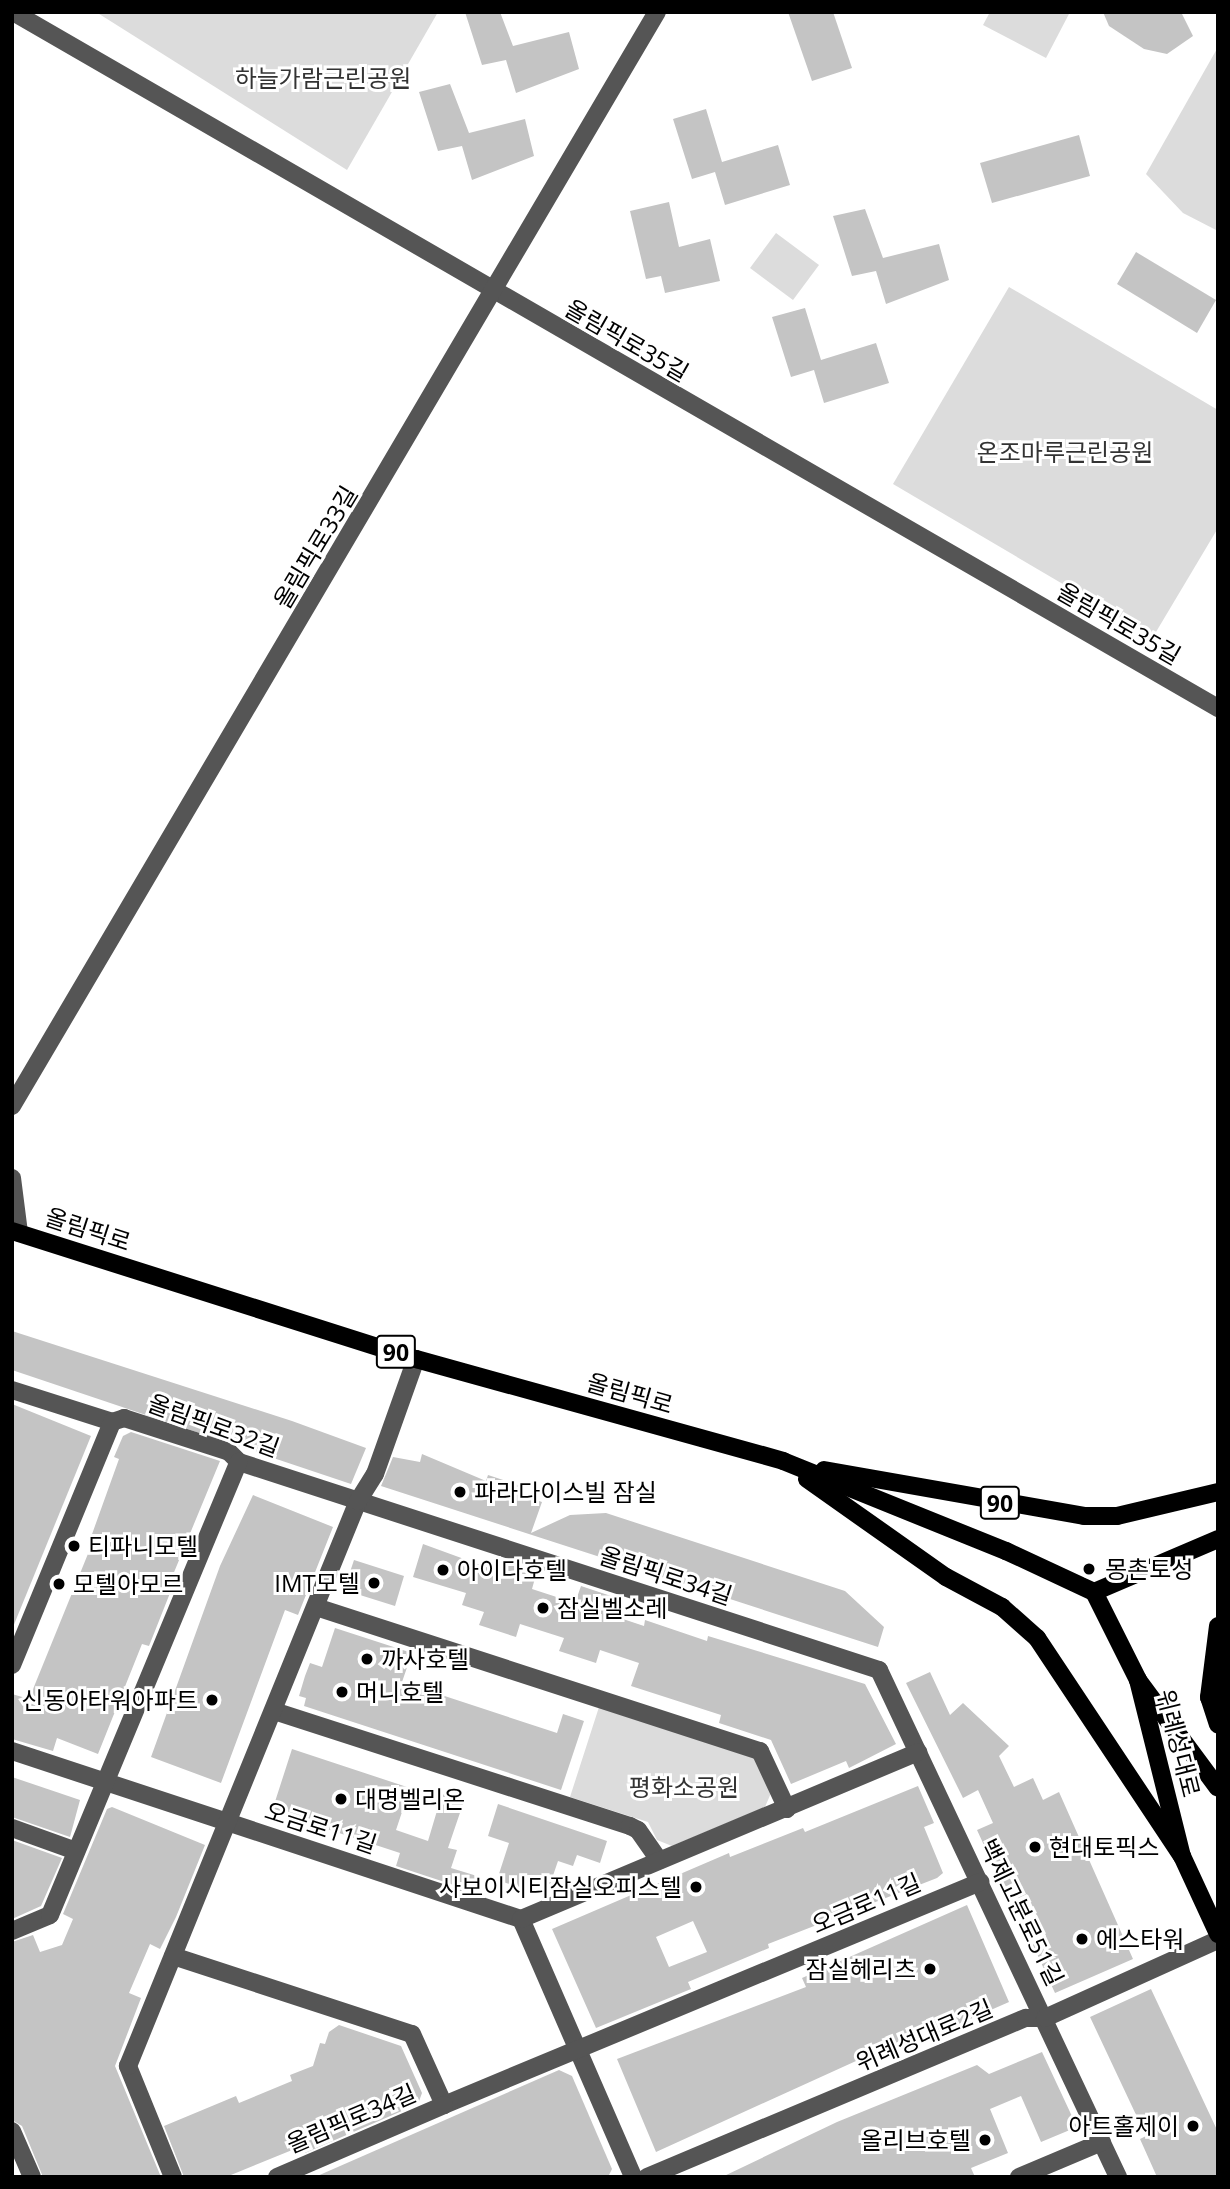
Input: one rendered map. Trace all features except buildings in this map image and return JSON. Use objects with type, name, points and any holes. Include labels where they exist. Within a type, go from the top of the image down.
[{"type":"main road","name":"올림픽로","points":[[15,1232],[416,1359],[783,1461],[1006,1551],[1094,1592]]},
{"type":"main road","name":"90","points":[[783,1461],[1084,1516],[1117,1516],[1218,1492]]},
{"type":"main road","points":[[783,1461],[946,1577],[1002,1607],[1037,1638],[1182,1856]]},
{"type":"main road","points":[[1094,1592],[1218,1539]]},
{"type":"main road","name":"위례성대로","points":[[1094,1592],[1138,1680],[1218,1788]]},
{"type":"main road","points":[[1218,1626],[1209,1697],[1218,1725]]},
{"type":"main road","name":"위례성대로","points":[[1138,1680],[1182,1856],[1218,1934]]},
{"type":"street","name":"올림픽로35길","points":[[13,12],[1218,708]]},
{"type":"street","name":"올림픽로33길","points":[[12,1106],[657,12]]},
{"type":"street","points":[[12,1178],[15,1232]]},
{"type":"street","points":[[173,2177],[128,2066],[358,1501],[375,1474],[416,1359]]},
{"type":"street","name":"올림픽로32길","points":[[12,1390],[111,1422],[124,1418],[229,1452],[239,1462],[358,1501]]},
{"type":"street","points":[[12,1665],[111,1422]]},
{"type":"street","points":[[12,1931],[50,1915],[239,1462]]},
{"type":"street","name":"올림픽로34길","points":[[358,1501],[879,1670]]},
{"type":"street","points":[[316,1607],[760,1751],[788,1809]]},
{"type":"street","name":"백제고분로51길","points":[[879,1670],[1118,2177]]},
{"type":"street","points":[[274,1711],[630,1826],[638,1830],[659,1860]]},
{"type":"street","name":"오금로11길","points":[[12,1751],[521,1919]]},
{"type":"street","points":[[633,2177],[521,1919],[788,1809],[918,1752]]},
{"type":"street","points":[[12,1828],[76,1851]]},
{"type":"street","name":"오금로11길","points":[[578,2049],[980,1882]]},
{"type":"street","name":"위례성대로2길","points":[[647,2177],[1026,2018],[1045,2018],[1218,1940]]},
{"type":"street","name":"올림픽로34길","points":[[173,1956],[412,2035],[444,2105]]},
{"type":"street","name":"올림픽로34길","points":[[277,2177],[578,2049]]},
{"type":"street","points":[[12,2131],[32,2177]]},
{"type":"street","points":[[1019,2177],[1102,2142]]},
{"type":"green space","name":"하늘가람근린공원","points":[[96,12],[438,12],[347,170]]},
{"type":"green space","points":[[990,12],[1070,12],[1046,58],[983,25]]},
{"type":"green space","points":[[1218,47],[1218,231],[1183,213],[1146,174]]},
{"type":"green space","points":[[776,233],[819,265],[793,300],[750,268]]},
{"type":"green space","name":"온조마루근린공원","points":[[1009,287],[1218,410],[1218,528],[1153,637],[893,484]]},
{"type":"green space","name":"평화소공원","points":[[599,1707],[754,1757],[771,1793],[765,1807],[672,1846],[657,1840],[648,1822],[570,1797]]},
{"type":"place","name":"파라다이스빌 잠실","points":[[460,1492]]},
{"type":"place","name":"티파니모텔","points":[[74,1546]]},
{"type":"place","name":"몽촌토성","points":[[1089,1569]]},
{"type":"place","name":"아이다호텔","points":[[443,1570]]},
{"type":"place","name":"IMT모텔","points":[[374,1583]]},
{"type":"place","name":"모텔아모르","points":[[59,1584]]},
{"type":"place","name":"잠실벨소레","points":[[543,1608]]},
{"type":"place","name":"까사호텔","points":[[367,1659]]},
{"type":"place","name":"머니호텔","points":[[342,1692]]},
{"type":"place","name":"신동아타워아파트","points":[[212,1700]]},
{"type":"place","name":"대명벨리온","points":[[341,1799]]},
{"type":"place","name":"현대토픽스","points":[[1035,1847]]},
{"type":"place","name":"사보이시티잠실오피스텔","points":[[696,1887]]},
{"type":"place","name":"에스타워","points":[[1082,1939]]},
{"type":"place","name":"잠실헤리츠","points":[[930,1969]]},
{"type":"place","name":"아트홀제이","points":[[1193,2126]]},
{"type":"place","name":"올리브호텔","points":[[985,2140]]}]
